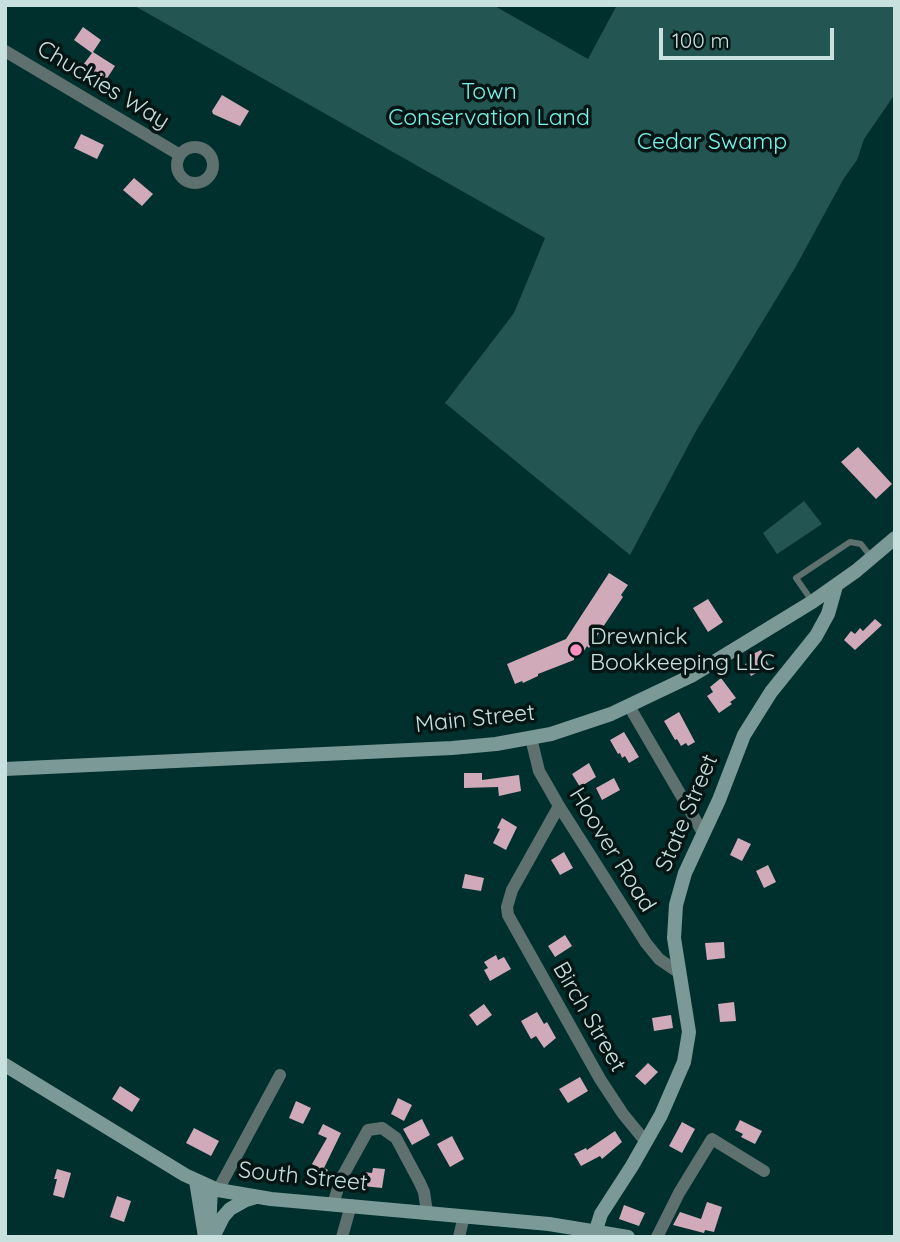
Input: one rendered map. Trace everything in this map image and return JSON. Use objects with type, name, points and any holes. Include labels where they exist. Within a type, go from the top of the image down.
[{"type":"street","name":"Chuckies Way","points":[[5,51],[180,156]]},
{"type":"street","name":"Main Street","points":[[5,769],[453,748],[531,738],[571,728],[629,706],[691,676],[812,602],[895,538]]},
{"type":"street","name":"State Street","points":[[588,1232],[646,1142],[671,1094],[688,1046],[688,1017],[674,938],[677,905],[685,873],[751,722],[771,692],[816,636],[828,614],[835,586]]},
{"type":"street","points":[[629,706],[703,833]]},
{"type":"street","name":"Hoover Road","points":[[531,738],[539,771],[559,806],[646,943],[659,960],[678,972]]},
{"type":"street","name":"Birch Street","points":[[559,806],[512,890],[507,907],[511,923],[600,1079],[646,1142]]},
{"type":"street","name":"South Street","points":[[5,1065],[196,1181],[214,1188],[256,1197],[427,1212],[628,1237]]},
{"type":"street","points":[[209,1237],[214,1188],[280,1076]]},
{"type":"street","points":[[333,1204],[341,1179],[368,1130],[382,1128],[396,1138],[424,1192],[427,1212]]},
{"type":"street","points":[[657,1237],[712,1139],[764,1171]]},
{"type":"street","points":[[196,1181],[209,1237]]},
{"type":"street","points":[[209,1237],[230,1209],[256,1197]]},
{"type":"street","points":[[342,1237],[351,1205]]},
{"type":"street","points":[[458,1237],[464,1216]]},
{"type":"lane","points":[[812,602],[796,578],[850,542],[861,544],[872,558]]},
{"type":"green space","name":"Cedar Swamp","points":[[133,5],[493,5],[588,59],[617,5],[895,5],[895,94],[864,139],[857,160],[844,178],[795,268],[696,431],[630,555],[445,403],[514,313],[545,238]]},
{"type":"green space","points":[[804,501],[822,524],[777,554],[763,533]]},
{"type":"building","points":[[83,27],[101,40],[93,52],[115,66],[106,80],[83,65],[92,53],[74,40]]},
{"type":"building","points":[[222,95],[249,111],[240,126],[213,114],[212,111]]},
{"type":"building","points":[[81,134],[104,145],[97,159],[74,148]]},
{"type":"building","points":[[134,178],[153,194],[142,206],[123,190]]},
{"type":"building","points":[[858,447],[892,484],[876,499],[841,462]]},
{"type":"building","points":[[609,573],[628,585],[589,648],[587,646],[574,660],[515,684],[507,664],[566,639]]},
{"type":"building","points":[[708,599],[723,622],[708,632],[693,608]]},
{"type":"building","points":[[875,619],[882,625],[855,650],[844,640],[851,631],[855,634],[860,628],[863,631]]},
{"type":"building","points":[[761,650],[769,666],[751,676],[745,664],[750,662],[747,657]]},
{"type":"building","points":[[721,678],[736,698],[719,713],[707,696],[713,692],[710,687]]},
{"type":"building","points":[[679,712],[695,742],[688,746],[686,743],[681,746],[677,739],[675,740],[664,721]]},
{"type":"building","points":[[624,732],[639,757],[629,763],[625,756],[622,758],[620,753],[618,754],[610,740]]},
{"type":"building","points":[[589,763],[596,777],[580,787],[572,774]]},
{"type":"building","points":[[464,773],[482,773],[482,780],[519,775],[521,791],[499,796],[498,787],[464,788]]},
{"type":"building","points":[[614,778],[620,790],[602,800],[596,788]]},
{"type":"building","points":[[502,818],[517,827],[506,850],[493,843]]},
{"type":"building","points":[[738,838],[751,844],[742,861],[730,855]]},
{"type":"building","points":[[564,852],[573,868],[560,875],[551,860]]},
{"type":"building","points":[[768,865],[776,882],[764,888],[756,871]]},
{"type":"building","points":[[465,874],[484,878],[481,891],[462,888]]},
{"type":"building","points":[[565,935],[572,946],[555,957],[548,946]]},
{"type":"building","points":[[724,942],[725,958],[707,960],[705,943]]},
{"type":"building","points":[[496,955],[498,960],[504,957],[511,969],[490,981],[484,970],[488,968],[484,962]]},
{"type":"building","points":[[734,1002],[736,1021],[720,1022],[718,1004]]},
{"type":"building","points":[[484,1004],[492,1015],[477,1026],[469,1015]]},
{"type":"building","points":[[537,1012],[544,1024],[547,1022],[556,1038],[544,1048],[536,1036],[531,1039],[521,1021]]},
{"type":"building","points":[[671,1015],[673,1028],[654,1031],[652,1018]]},
{"type":"building","points":[[648,1063],[658,1072],[645,1085],[635,1076]]},
{"type":"building","points":[[580,1077],[588,1091],[568,1103],[559,1089]]},
{"type":"building","points":[[120,1086],[140,1099],[132,1112],[112,1099]]},
{"type":"building","points":[[398,1098],[412,1105],[404,1121],[391,1114]]},
{"type":"building","points":[[296,1101],[311,1108],[303,1124],[289,1118]]},
{"type":"building","points":[[422,1119],[430,1135],[412,1145],[403,1129]]},
{"type":"building","points":[[740,1120],[762,1131],[755,1144],[741,1137],[743,1134],[735,1130]]},
{"type":"building","points":[[682,1122],[695,1129],[682,1153],[669,1146]]},
{"type":"building","points":[[323,1124],[341,1133],[324,1168],[328,1170],[319,1185],[307,1178],[327,1138],[318,1134]]},
{"type":"building","points":[[194,1128],[219,1141],[211,1156],[186,1143]]},
{"type":"building","points":[[615,1131],[622,1142],[602,1159],[600,1156],[581,1166],[574,1154],[586,1148],[587,1150]]},
{"type":"building","points":[[452,1136],[464,1159],[450,1167],[437,1144]]},
{"type":"building","points":[[373,1168],[385,1169],[382,1188],[363,1186],[364,1172],[372,1173]]},
{"type":"building","points":[[57,1169],[71,1173],[64,1198],[53,1195]]},
{"type":"building","points":[[117,1196],[131,1201],[124,1222],[110,1217]]},
{"type":"building","points":[[707,1202],[722,1207],[714,1232],[705,1230],[704,1233],[673,1225],[680,1212],[701,1219]]},
{"type":"building","points":[[624,1205],[645,1213],[639,1226],[619,1219]]},
{"type":"place","name":"Drewnick Bookkeeping LLC","points":[[576,650]]},
{"type":"park label","name":"Town Conservation Land","points":[[489,105]]}]
